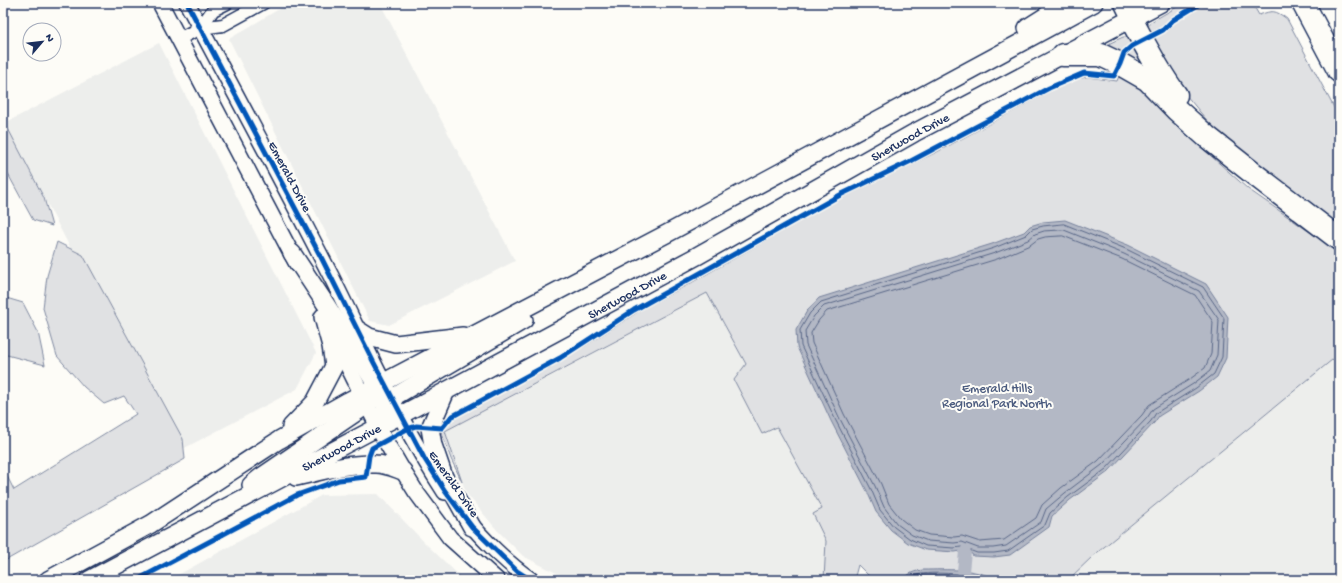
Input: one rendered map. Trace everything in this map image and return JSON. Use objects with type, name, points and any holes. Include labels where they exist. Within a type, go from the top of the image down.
[{"type":"highway","points":[[1303,3],[1339,71]]},
{"type":"highway","points":[[1127,11],[1167,84],[1206,136]]},
{"type":"highway","points":[[1063,55],[1101,55],[1148,80],[1177,110],[1206,136],[1339,239]]},
{"type":"main road","points":[[968,70],[1046,16],[1060,3]]},
{"type":"main road","points":[[239,501],[251,486],[261,477],[378,394],[473,335],[670,232],[1094,3]]},
{"type":"main road","name":"Sherwood Drive","points":[[89,580],[379,428],[697,256],[914,133],[1063,55],[1127,11],[1161,3]]},
{"type":"main road","points":[[292,253],[327,306],[378,394],[401,415]]},
{"type":"main road","points":[[48,580],[151,524],[279,440],[378,394],[523,321],[541,300]]},
{"type":"main road","points":[[279,440],[315,402],[334,366],[331,346],[323,317]]},
{"type":"main road","points":[[358,330],[369,337],[396,344],[473,335]]},
{"type":"main road","points":[[446,391],[430,428],[433,445],[444,477],[472,527]]},
{"type":"main road","points":[[378,394],[381,419],[379,428]]},
{"type":"main road","points":[[275,482],[337,468],[376,464],[386,465],[403,471]]},
{"type":"street","points":[[160,3],[292,253],[323,317],[378,394]]},
{"type":"street","name":"Emerald Drive","points":[[187,3],[358,330],[373,361],[378,394]]},
{"type":"street","points":[[200,28],[213,10],[227,3]]},
{"type":"street","points":[[179,39],[200,28],[223,24],[263,3]]},
{"type":"street","name":"Emerald Drive","points":[[401,415],[424,458],[445,491],[472,527],[517,570],[531,580]]},
{"type":"street","points":[[379,428],[416,492],[450,538],[497,580]]},
{"type":"shaded area","points":[[289,3],[380,3],[515,261],[389,325],[370,321],[229,39]]},
{"type":"shaded area","points":[[159,43],[316,353],[297,389],[177,452],[5,123]]},
{"type":"shaded area","points":[[707,293],[821,503],[837,580],[570,580],[523,556],[497,530],[466,493],[445,431]]},
{"type":"shaded area","points":[[1338,355],[1339,580],[1068,580],[1093,556]]},
{"type":"shaded area","points":[[378,494],[427,545],[464,580],[169,580],[322,495]]},
{"type":"green space","points":[[1184,3],[1252,3],[1259,15],[1268,12],[1277,12],[1287,19],[1339,117],[1339,231],[1214,129],[1167,72],[1148,30],[1149,23]]},
{"type":"green space","points":[[1123,37],[1127,37],[1131,41],[1153,79],[1104,46]]},
{"type":"green space","name":"Emerald Hills Regional Park North","points":[[1120,73],[1155,98],[1182,130],[1248,189],[1327,244],[1339,255],[1339,356],[1338,355],[1093,556],[1068,580],[873,580],[858,565],[854,580],[824,580],[826,541],[813,514],[822,509],[777,427],[762,434],[734,380],[746,364],[707,293],[445,431],[462,482],[451,459],[441,431],[450,421],[472,406],[585,346],[644,308],[837,200],[937,152],[1056,88],[1077,79],[1087,77],[1117,81]]},
{"type":"green space","points":[[3,119],[44,198],[52,226],[33,220],[3,165]]},
{"type":"green space","points":[[57,242],[83,255],[183,439],[185,459],[3,562],[3,468],[14,490],[136,414],[124,396],[104,404],[84,387],[57,356],[43,308],[47,276]]},
{"type":"green space","points":[[3,297],[23,303],[38,332],[45,365],[3,354]]},
{"type":"water","points":[[1065,220],[1128,245],[1206,284],[1228,317],[1226,358],[1217,377],[1199,391],[1159,416],[1108,472],[1070,500],[1052,516],[1049,527],[1010,555],[994,557],[973,556],[972,554],[961,551],[926,550],[908,543],[891,530],[876,512],[867,491],[831,421],[797,347],[796,330],[807,311],[819,298],[992,244],[1024,232],[1030,226],[1043,222]]},
{"type":"water","points":[[923,570],[970,571],[996,580],[904,580],[912,573]]},
{"type":"waterway","points":[[963,571],[965,552]]},
{"type":"cycle path","points":[[187,3],[322,259],[424,458],[445,491],[472,527],[517,571],[531,580]]},
{"type":"cycle path","points":[[137,580],[297,495],[339,480],[366,477],[369,456],[372,448],[407,429],[416,426],[442,428],[451,417],[560,358],[634,310],[842,194],[909,162],[1049,88],[1084,73],[1114,76],[1124,53],[1132,46],[1163,30],[1173,20],[1201,3]]}]
